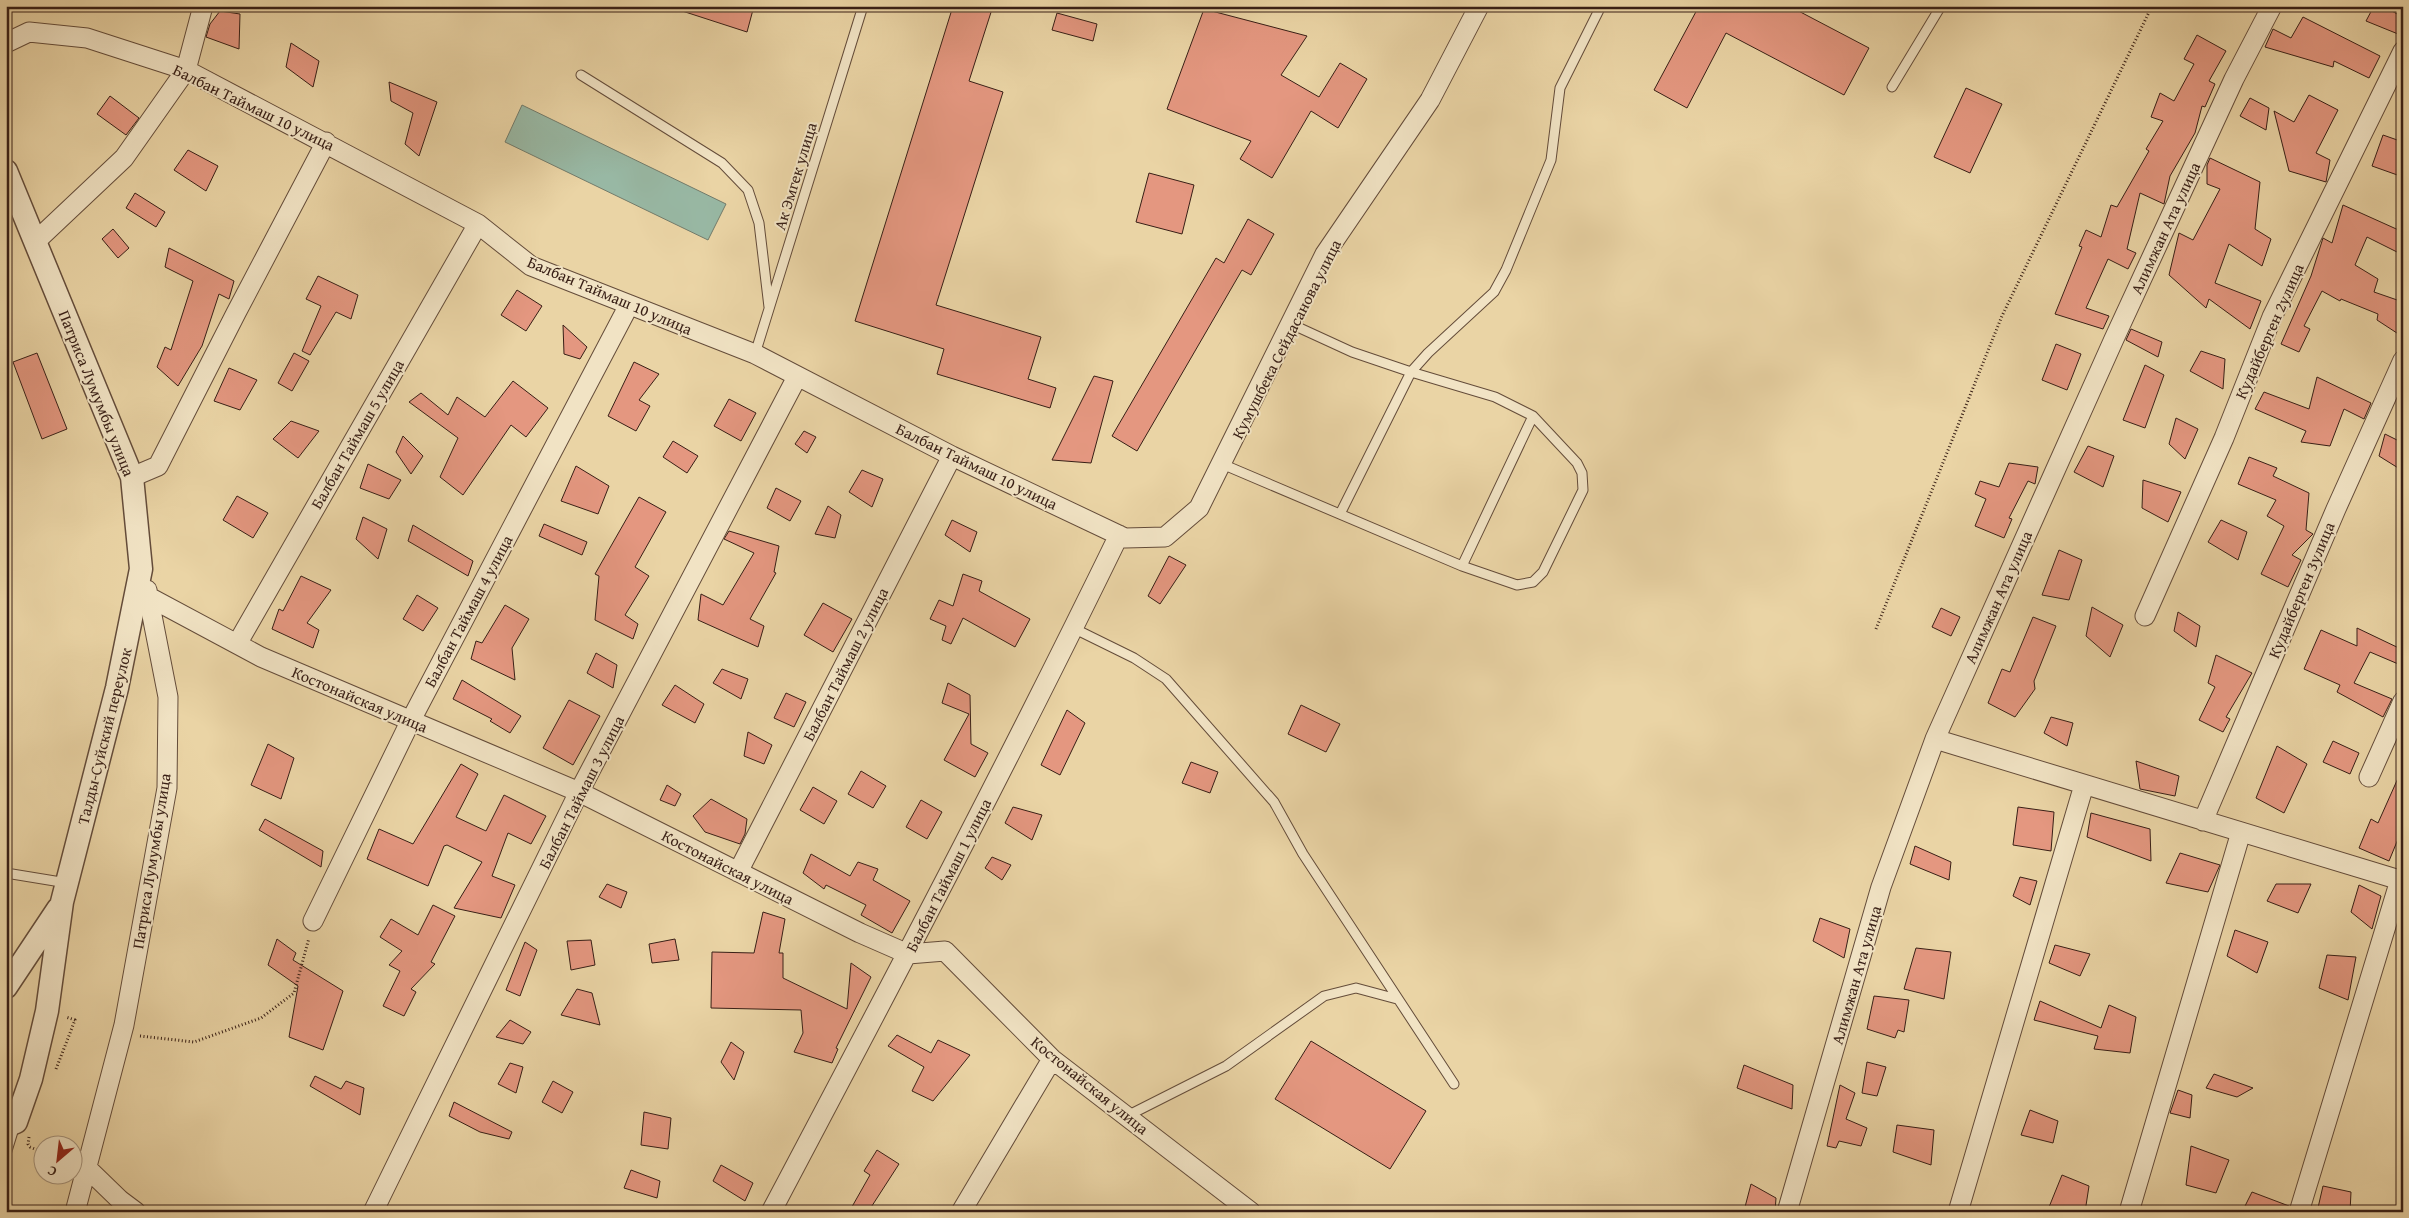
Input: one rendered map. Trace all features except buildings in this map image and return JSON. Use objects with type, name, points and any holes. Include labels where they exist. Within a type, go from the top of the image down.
[{"type":"street","points":[[36,241],[124,158],[186,70],[203,6]]},
{"type":"street","name":"Кумушбека Сейдасанова улица","points":[[1165,537],[1199,508],[1292,324],[1325,254],[1430,100],[1479,6]]},
{"type":"street","name":"Алимжан Ата улица","points":[[1787,1212],[1881,887],[1934,739],[2118,330],[2234,79],[2272,6]]},
{"type":"street","name":"Балбан Таймаш 10 улица","points":[[6,43],[29,32],[87,38],[186,70],[326,142],[478,224],[531,266],[755,354],[952,456],[1125,538],[1165,537]]},
{"type":"street","name":"Кудайберген 2улица","points":[[2145,616],[2224,438],[2272,317],[2403,51]]},
{"type":"street","points":[[132,477],[158,466],[326,142]]},
{"type":"street","name":"Патриса Лумумбы улица","points":[[6,171],[132,477],[141,569],[149,597],[168,697],[167,788],[124,1025],[88,1169],[75,1212]]},
{"type":"street","name":"Балбан Таймаш 5 улица","points":[[237,644],[478,224]]},
{"type":"street","name":"Балбан Таймаш 4 улица","points":[[313,921],[411,720],[629,305]]},
{"type":"street","name":"Кудайберген 3улица","points":[[2203,821],[2336,509],[2403,360]]},
{"type":"street","name":"Балбан Таймаш 3 улица","points":[[373,1212],[580,792],[797,377]]},
{"type":"street","name":"Балбан Таймаш 2 улица","points":[[738,872],[952,456]]},
{"type":"street","name":"Балбан Таймаш 1 улица","points":[[771,1212],[908,954],[1119,534]]},
{"type":"street","name":"Талды-Суйский переулок","points":[[11,1124],[31,1079],[47,1011],[65,892],[117,688],[141,569]]},
{"type":"street","name":"Костонайская улица","points":[[149,597],[261,657],[580,792],[860,933],[908,954],[945,951],[1052,1059],[1251,1212]]},
{"type":"street","points":[[2369,777],[2403,701]]},
{"type":"street","points":[[1934,739],[2401,881],[2300,1212]]},
{"type":"street","points":[[1958,1212],[2084,784]]},
{"type":"street","points":[[2129,1212],[2241,832]]},
{"type":"street","name":"Талды-Суйский переулок","points":[[10,975],[65,892]]},
{"type":"street","points":[[961,1212],[1052,1059]]},
{"type":"street","points":[[88,1169],[120,1200],[136,1212]]},
{"type":"lane","name":"Ак Эмгек улица","points":[[755,354],[863,6]]},
{"type":"lane","points":[[1340,514],[1411,372],[1428,353],[1494,292],[1506,270],[1551,160],[1560,88],[1601,6]]},
{"type":"lane","points":[[1892,87],[1940,6]]},
{"type":"lane","points":[[581,76],[722,163],[748,190],[759,223],[769,309]]},
{"type":"lane","points":[[1222,464],[1462,566],[1517,585],[1533,582],[1543,572],[1583,490],[1582,473],[1577,462],[1533,416],[1495,397],[1352,352],[1292,324]]},
{"type":"lane","points":[[1462,566],[1533,416]]},
{"type":"lane","points":[[1073,628],[1134,658],[1166,679],[1274,802],[1303,854],[1454,1084]]},
{"type":"lane","points":[[6,873],[65,892]]},
{"type":"lane","points":[[1127,1116],[1226,1066],[1324,996],[1356,988],[1398,999]]},
{"type":"lane","points":[[6,1154],[11,1124]]},
{"type":"path","points":[[1876,629],[2002,316],[2152,6]]},
{"type":"path","points":[[124,1025],[136,1036],[194,1042],[261,1018],[294,993],[313,921]]},
{"type":"shaded area","points":[[522,105],[726,204],[708,240],[505,142]]}]
